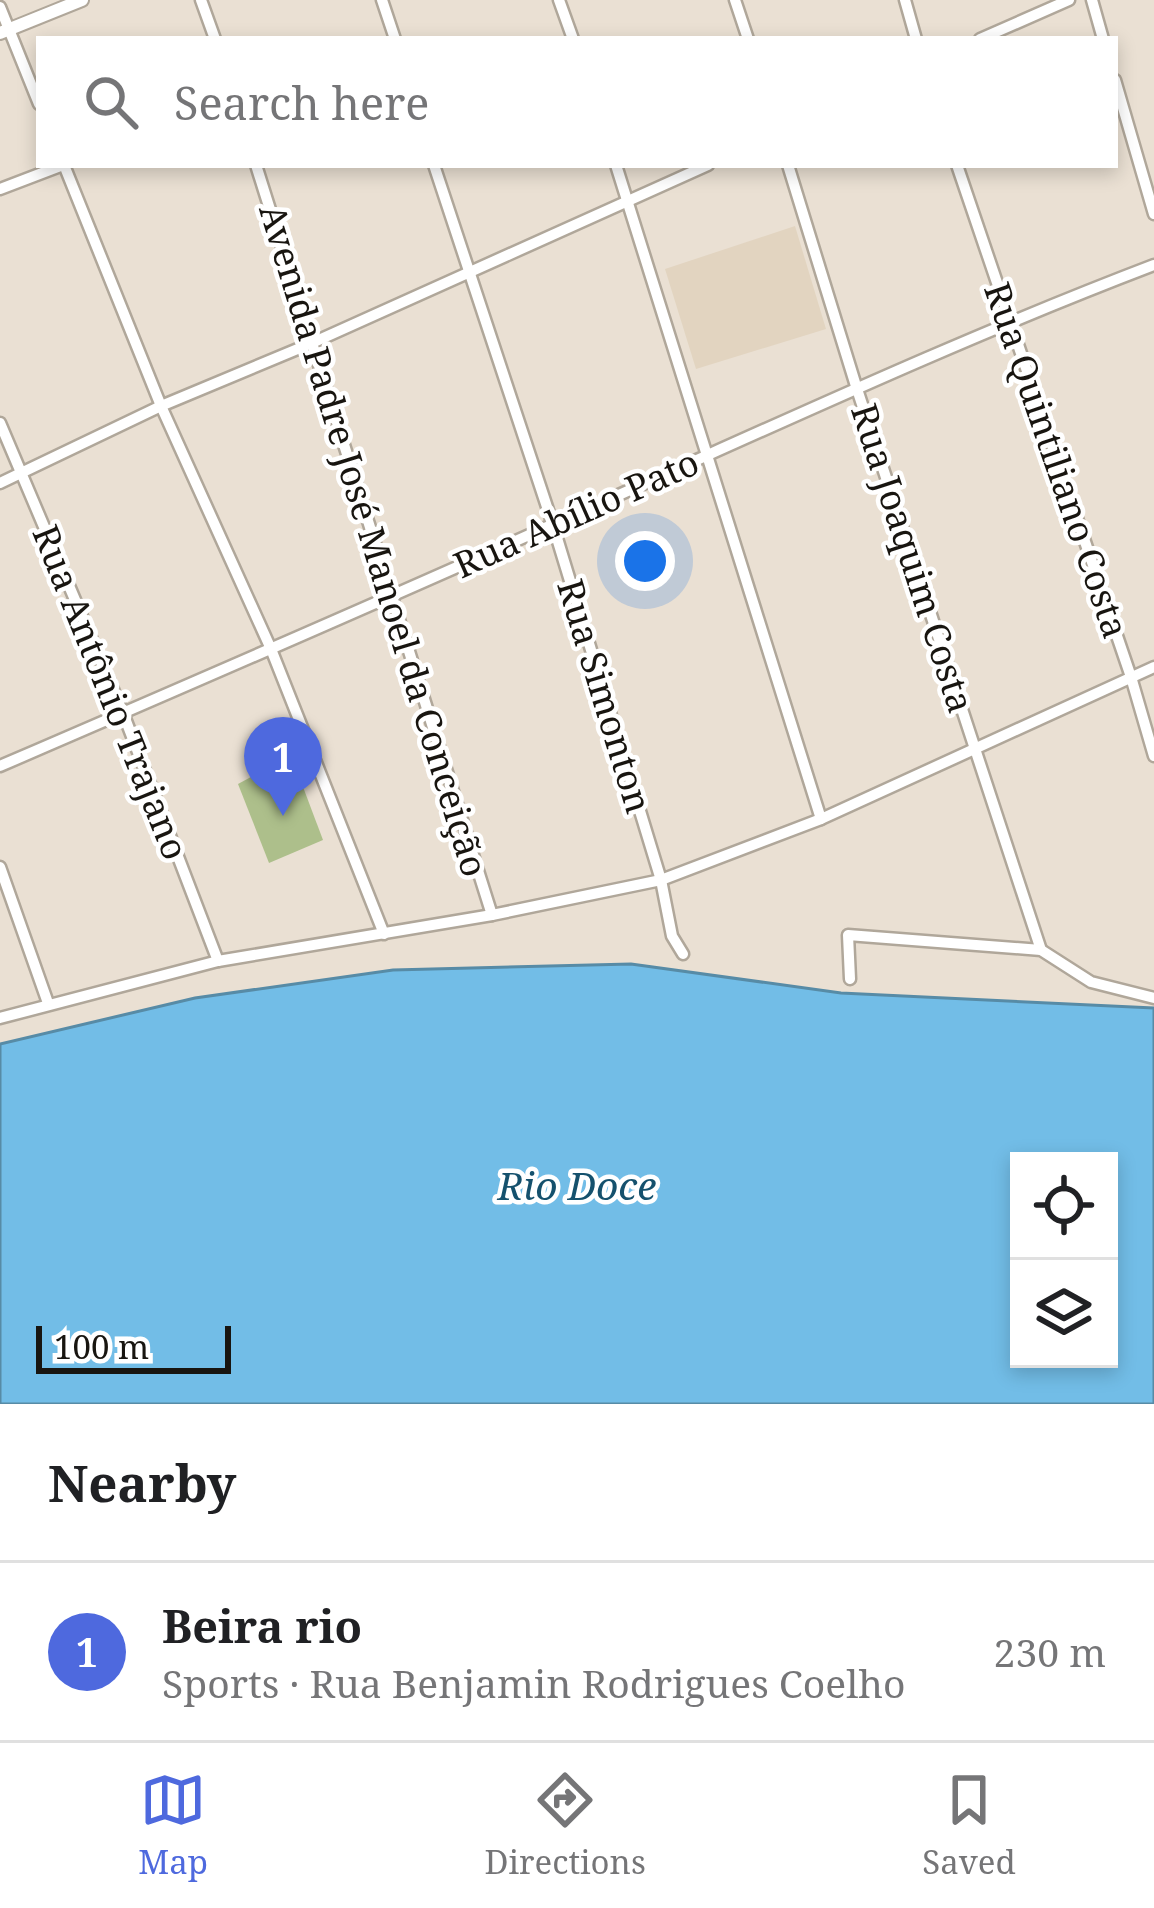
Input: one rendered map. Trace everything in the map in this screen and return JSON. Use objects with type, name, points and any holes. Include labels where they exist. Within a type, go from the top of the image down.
[{"type":"street","points":[[4,32],[82,0]]},
{"type":"street","points":[[201,0],[213,36]]},
{"type":"street","points":[[382,0],[393,36]]},
{"type":"street","points":[[559,0],[572,36]]},
{"type":"street","points":[[735,0],[747,36]]},
{"type":"street","points":[[904,0],[915,36]]},
{"type":"street","points":[[987,36],[1070,0]]},
{"type":"street","points":[[1092,0],[1102,36]]},
{"type":"street","points":[[0,7],[4,32],[36,98]]},
{"type":"street","points":[[1118,90],[1154,214]]},
{"type":"street","points":[[0,189],[55,168]]},
{"type":"street","points":[[64,168],[160,406],[271,649],[385,934]]},
{"type":"street","name":"Avenida Padre José Manoel da Conceição","points":[[257,168],[492,915]]},
{"type":"street","name":"Rua Simonton","points":[[435,168],[553,525],[662,880],[672,936],[682,954]]},
{"type":"street","points":[[617,168],[821,819]]},
{"type":"street","points":[[0,483],[160,406],[701,168]]},
{"type":"street","name":"Rua Joaquim Costa","points":[[789,168],[1041,950]]},
{"type":"street","name":"Rua Quintiliano Costa","points":[[958,168],[1154,756]]},
{"type":"street","name":"Rua Abílio Pato","points":[[0,766],[553,525],[856,386],[1154,265]]},
{"type":"street","name":"Rua Antônio Trajano","points":[[0,423],[123,713],[218,961]]},
{"type":"street","points":[[0,1018],[218,961],[492,915],[662,880],[821,819],[1154,668]]},
{"type":"street","points":[[0,867],[48,1003]]},
{"type":"street","points":[[850,979],[848,935],[1041,950],[1091,982],[1154,998]]},
{"type":"shaded area","points":[[795,226],[826,329],[696,369],[665,269]]},
{"type":"green space","points":[[291,755],[323,840],[269,863],[238,784]]},
{"type":"water","name":"Rio Doce","points":[[631,964],[841,993],[1154,1008],[1154,1404],[0,1404],[0,1044],[195,998],[393,970]]},
{"type":"place","name":"Beira rio","points":[[283,816]]}]
